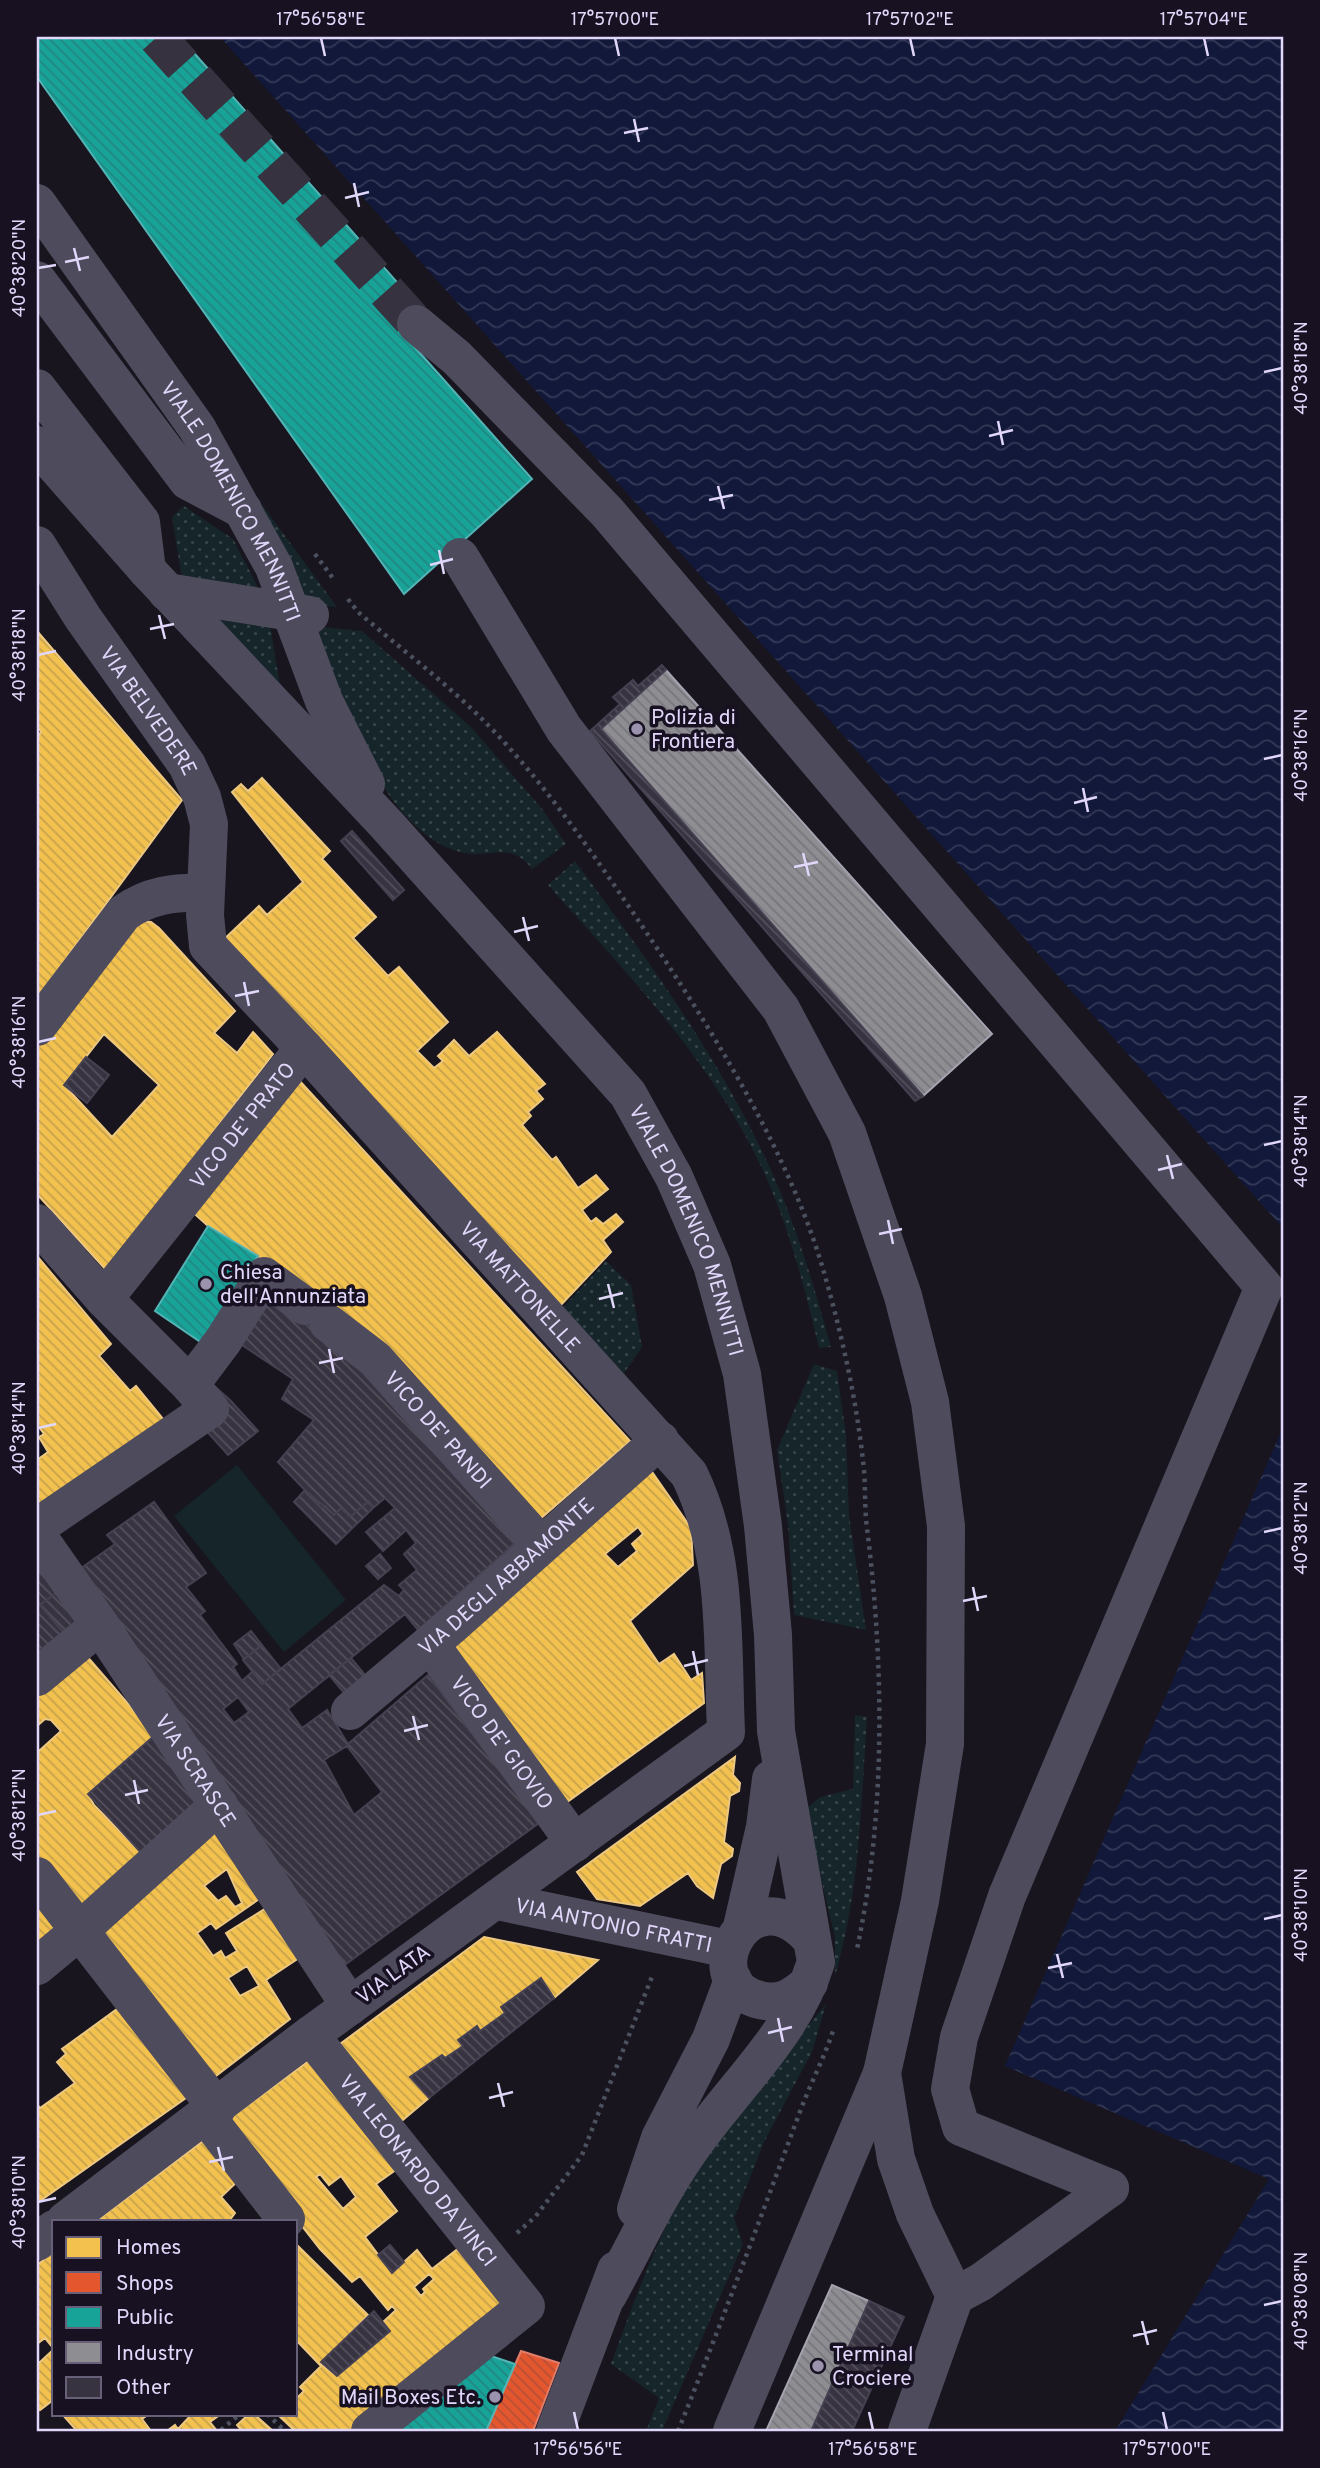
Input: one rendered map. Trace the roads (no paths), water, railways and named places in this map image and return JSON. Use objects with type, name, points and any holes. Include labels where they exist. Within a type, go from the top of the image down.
[{"type":"street","name":"VIALE DOMENICO MENNITTI","points":[[37,204],[197,428],[300,612],[324,701],[386,824]]},
{"type":"street","points":[[37,280],[188,481],[243,510]]},
{"type":"street","points":[[416,324],[457,358],[607,512],[1264,1287],[1007,1896],[957,2050],[950,2089],[961,2127],[1110,2188],[981,2282],[954,2296],[906,2431]]},
{"type":"street","points":[[37,388],[141,522],[157,581],[300,612]]},
{"type":"street","name":"VIALE DOMENICO MENNITTI","points":[[37,445],[157,581],[386,824],[628,1094],[686,1204],[712,1265],[742,1374],[764,1526],[773,1635],[776,1731],[811,1939]]},
{"type":"street","name":"VIA BELVEDERE","points":[[37,545],[82,618],[187,765],[202,797],[209,824],[205,893]]},
{"type":"street","points":[[460,557],[564,729],[781,1009],[847,1133],[903,1296],[930,1402],[946,1527],[945,1744],[920,1901],[882,2073],[732,2431]]},
{"type":"street","points":[[38,1024],[124,913],[142,900],[177,892],[205,893]]},
{"type":"street","name":"VIA MATTONELLE","points":[[205,893],[208,946],[304,1048],[690,1474],[705,1507],[718,1557],[726,1732]]},
{"type":"street","name":"VICO DE' PRATO","points":[[104,1299],[304,1048]]},
{"type":"street","points":[[37,1223],[104,1299],[200,1397],[37,1527]]},
{"type":"street","name":"VICO DE' PANDI","points":[[200,1397],[223,1340],[264,1276],[374,1359],[540,1544]]},
{"type":"street","name":"VIA DEGLI ABBAMONTE","points":[[350,1711],[430,1644],[660,1440]]},
{"type":"street","name":"VIA SCRASCE","points":[[37,1535],[100,1625],[350,2006]]},
{"type":"street","points":[[37,1677],[100,1625]]},
{"type":"street","name":"VICO DE' GIOVIO","points":[[430,1644],[575,1843]]},
{"type":"street","name":"VIALE DOMENICO MENNITTI","points":[[555,2431],[608,2295],[660,2138],[711,2039],[765,1827],[776,1731]]},
{"type":"street","name":"VIA LATA","points":[[66,2220],[310,2035],[726,1732]]},
{"type":"street","points":[[37,1966],[219,1805]]},
{"type":"street","points":[[37,1876],[211,2112],[286,2219]]},
{"type":"street","name":"VIA ANTONIO FRATTI","points":[[497,1901],[735,1952]]},
{"type":"street","points":[[779,1916],[797,1924],[811,1939],[816,1962],[809,1983],[792,1998],[770,2004],[748,1997],[735,1952],[760,1917],[779,1916]]},
{"type":"street","name":"VIALE DOMENICO MENNITTI","points":[[608,2295],[688,2152],[788,2024],[809,1983]]},
{"type":"street","name":"VIA LEONARDO DA VINCI","points":[[310,2035],[526,2306],[370,2431]]},
{"type":"street","points":[[882,2073],[896,2159],[915,2214],[954,2296]]},
{"type":"street","points":[[37,2242],[52,2231]]},
{"type":"water","points":[[220,37],[1283,37],[1283,1228]]},
{"type":"water","points":[[1283,1427],[1283,2431],[1115,2431],[1269,2179],[1005,2066]]},
{"type":"tunnel","points":[[157,37],[416,324]]},
{"type":"place","name":"Polizia di Frontiera","points":[[637,729]]},
{"type":"place","name":"Chiesa dell'Annunziata","points":[[206,1284]]},
{"type":"place","name":"Terminal Crociere","points":[[818,2366]]},
{"type":"place","name":"Mail Boxes Etc.","points":[[495,2397]]}]
